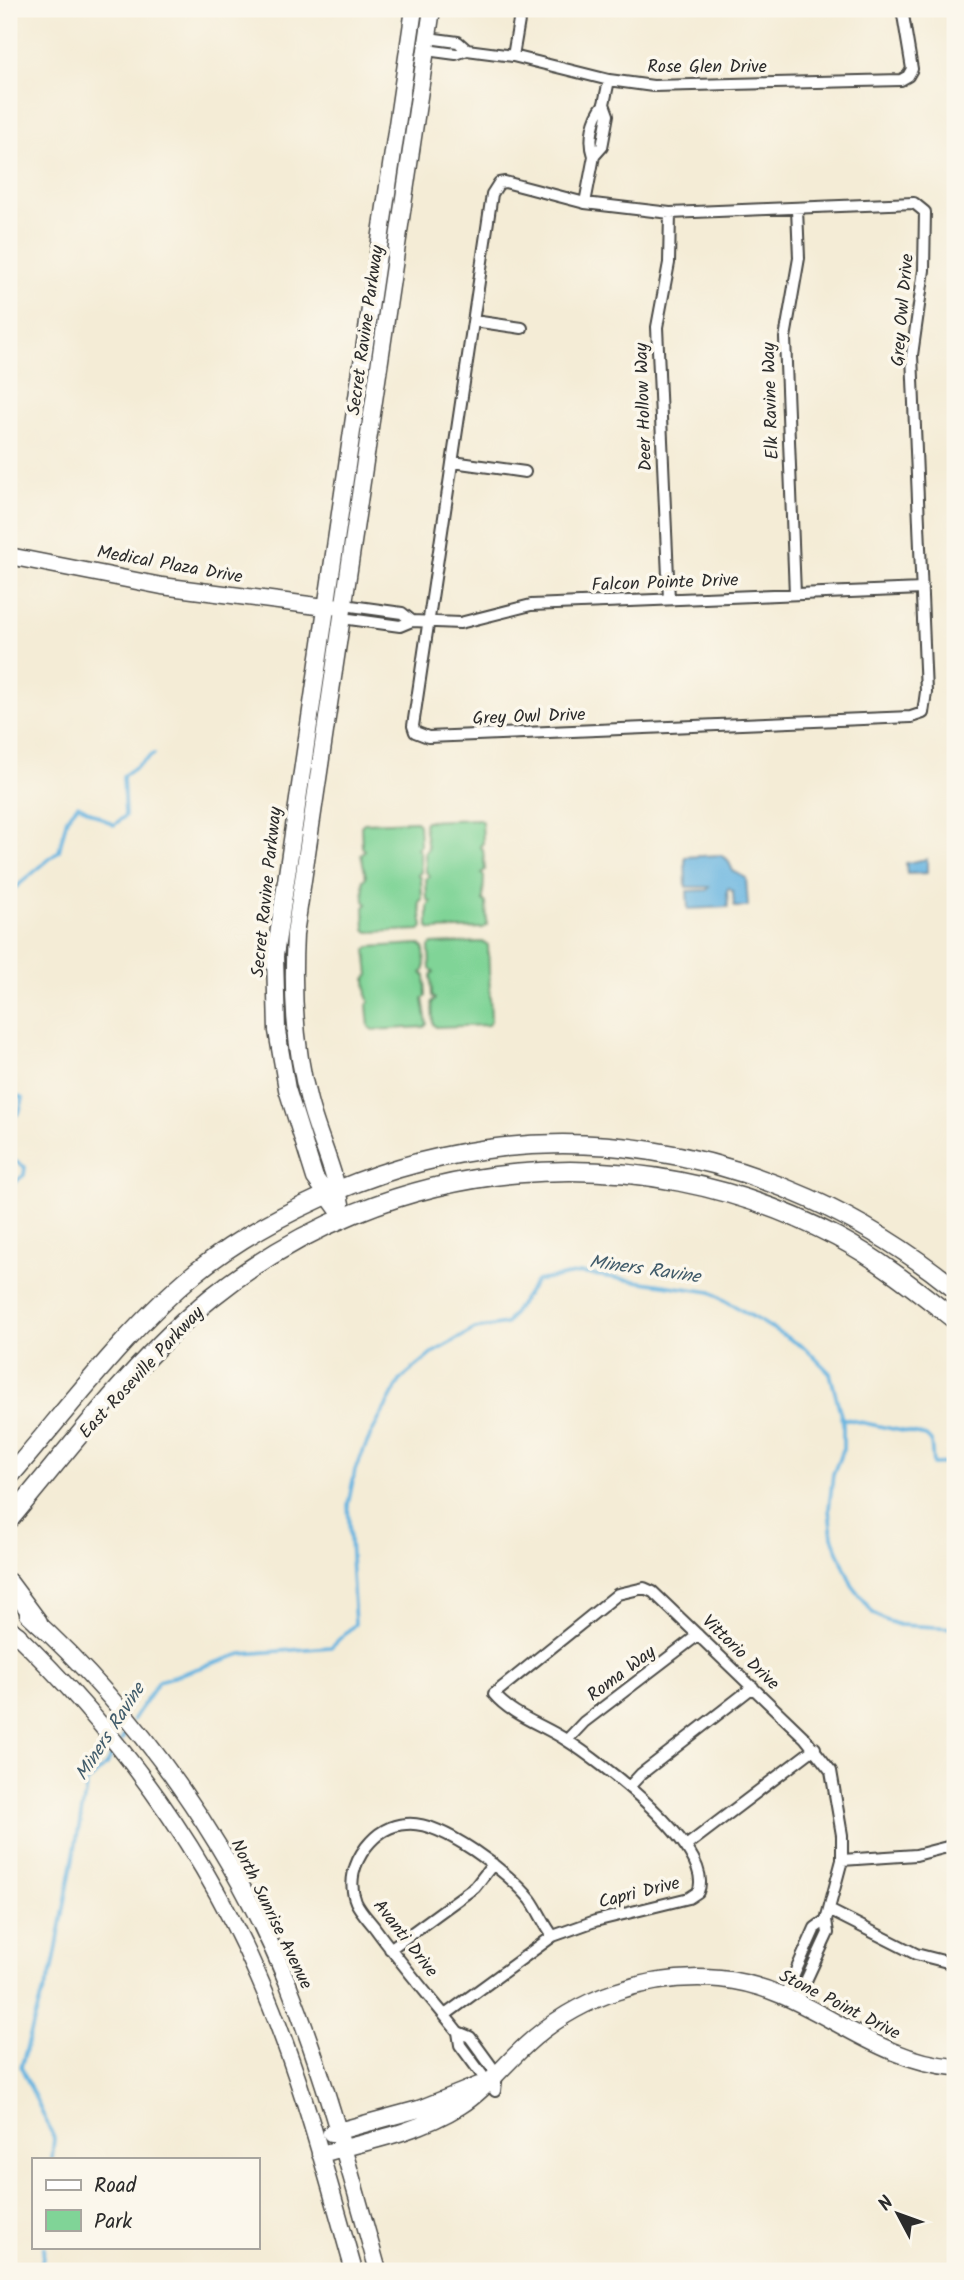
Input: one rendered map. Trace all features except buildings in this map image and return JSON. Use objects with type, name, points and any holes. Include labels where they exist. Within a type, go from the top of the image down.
[{"type":"main road","name":"Secret Ravine Parkway","points":[[333,1192],[315,1178],[287,1089],[277,1031],[275,996],[279,912],[414,9]]},
{"type":"main road","name":"Secret Ravine Parkway","points":[[344,1219],[333,1192],[301,1067],[293,985],[298,909],[432,9]]},
{"type":"main road","points":[[409,41],[427,44]]},
{"type":"main road","name":"Medical Plaza Drive","points":[[9,556],[162,586],[325,607]]},
{"type":"main road","points":[[325,607],[343,611]]},
{"type":"main road","name":"East Roseville Parkway","points":[[9,1477],[122,1345],[174,1292],[243,1239],[333,1192],[417,1162],[487,1148],[572,1144],[657,1151],[731,1167],[819,1201],[876,1231],[955,1287]]},
{"type":"main road","name":"East Roseville Parkway","points":[[9,1520],[176,1329],[214,1296],[279,1252],[344,1219],[413,1193],[489,1177],[558,1170],[621,1172],[716,1189],[793,1216],[839,1238],[902,1279],[955,1320]]},
{"type":"main road","points":[[902,1279],[940,1290],[955,1287]]},
{"type":"main road","points":[[108,1405],[102,1393],[108,1380],[174,1292]]},
{"type":"main road","points":[[9,1528],[22,1504]]},
{"type":"main road","points":[[9,1583],[38,1622]]},
{"type":"main road","name":"North Sunrise Avenue","points":[[9,1596],[38,1622],[105,1693],[178,1786],[226,1859],[273,1950],[302,2021],[338,2131],[378,2271]]},
{"type":"main road","points":[[12,1631],[91,1714],[163,1806],[217,1893],[252,1961],[286,2045],[355,2269]]},
{"type":"main road","name":"Stone Point Drive","points":[[320,2154],[444,2115],[463,2104],[526,2045],[565,2015],[628,1987],[680,1978],[720,1979],[764,1987],[791,1998],[873,2045],[908,2058],[955,2067]]},
{"type":"main road","name":"Stone Point Drive","points":[[315,2138],[419,2109],[491,2078]]},
{"type":"street","points":[[9,13],[13,9]]},
{"type":"street","points":[[513,56],[520,9]]},
{"type":"street","name":"Rose Glen Drive","points":[[427,44],[458,42],[467,50],[513,56],[609,80],[676,87],[901,80],[908,76],[912,69],[902,9]]},
{"type":"street","points":[[585,203],[594,156],[590,145],[600,128],[597,113],[604,104],[609,80]]},
{"type":"street","name":"Grey Owl Drive","points":[[499,183],[585,203],[670,213],[914,203],[925,212],[924,270],[912,355],[926,708],[918,717],[420,737],[413,726],[492,194],[499,183]]},
{"type":"street","name":"Elk Ravine Way","points":[[795,594],[785,338],[799,258],[797,209]]},
{"type":"street","name":"Deer Hollow Way","points":[[668,600],[657,327],[669,263],[670,213]]},
{"type":"street","points":[[474,321],[522,328]]},
{"type":"street","points":[[453,462],[525,472]]},
{"type":"street","name":"Falcon Pointe Drive","points":[[343,611],[377,609],[402,613],[412,621],[429,624],[474,621],[531,605],[922,589]]},
{"type":"street","points":[[374,622],[377,609]]},
{"type":"street","name":"Falcon Pointe Drive","points":[[343,611],[374,622],[400,626],[412,621]]},
{"type":"street","name":"Vittorio Drive","points":[[494,1694],[618,1594],[630,1589],[644,1588],[653,1592],[815,1748],[831,1771],[842,1835],[842,1860],[827,1915],[828,1933],[791,1998]]},
{"type":"street","name":"Roma Way","points":[[567,1740],[584,1723],[698,1635]]},
{"type":"street","points":[[629,1787],[641,1774],[752,1687]]},
{"type":"street","name":"Capri Drive","points":[[445,2015],[553,1936],[595,1921],[690,1898],[698,1892],[700,1879],[686,1846],[657,1812],[567,1740],[503,1704],[494,1694]]},
{"type":"street","points":[[686,1846],[815,1748]]},
{"type":"street","name":"Avanti Drive","points":[[491,2078],[466,2054],[460,2045],[458,2032],[356,1903],[352,1885],[355,1864],[366,1846],[386,1829],[408,1823],[433,1829],[493,1864],[532,1901],[553,1936]]},
{"type":"street","points":[[842,1860],[916,1855],[955,1845]]},
{"type":"street","points":[[390,1949],[475,1887],[493,1864]]},
{"type":"street","points":[[827,1915],[922,1957],[955,1964]]},
{"type":"street","name":"Vittorio Drive","points":[[791,1998],[815,1928],[827,1915]]},
{"type":"street","points":[[811,1938],[823,1943]]},
{"type":"street","name":"Avanti Drive","points":[[458,2032],[470,2037],[477,2046],[491,2078]]},
{"type":"street","points":[[466,2054],[477,2046]]},
{"type":"green space","points":[[479,819],[482,822],[483,843],[480,846],[483,850],[485,870],[481,873],[484,876],[483,900],[486,903],[487,925],[483,928],[431,930],[428,927],[428,906],[431,902],[427,899],[426,879],[430,876],[426,872],[425,852],[428,849],[424,824],[426,821]]},
{"type":"green space","points":[[416,821],[419,824],[420,845],[417,848],[420,852],[421,872],[418,875],[421,878],[422,899],[419,902],[423,927],[420,930],[368,932],[365,929],[364,907],[367,904],[364,901],[363,880],[366,877],[361,854],[365,850],[362,847],[361,826],[364,823]]},
{"type":"green space","points":[[483,942],[488,945],[491,1021],[488,1025],[436,1027],[433,1024],[432,1002],[435,999],[432,996],[431,975],[434,972],[430,969],[429,947],[432,944]]},
{"type":"green space","points":[[419,944],[424,948],[425,969],[422,973],[425,976],[426,996],[423,999],[427,1024],[424,1027],[373,1030],[369,1027],[367,1005],[370,1001],[367,998],[366,978],[369,975],[366,950],[369,947]]},
{"type":"water","points":[[720,855],[728,860],[733,871],[746,878],[748,907],[734,907],[733,892],[729,888],[728,907],[688,909],[687,891],[707,890],[709,887],[686,887],[685,857]]},
{"type":"water","points":[[927,859],[927,873],[907,874],[906,863]]},
{"type":"waterway","points":[[9,893],[59,851],[67,818],[78,805],[114,825],[125,816],[123,776],[154,754]]},
{"type":"waterway","points":[[9,1091],[23,1099],[19,1113],[9,1119]]},
{"type":"waterway","points":[[9,1158],[25,1167],[24,1175],[9,1187]]},
{"type":"waterway","name":"Miners Ravine","points":[[133,1720],[159,1681],[242,1654],[331,1647],[355,1624],[348,1505],[355,1470],[401,1379],[434,1352],[475,1329],[506,1324],[536,1281],[580,1273],[711,1292],[805,1348],[830,1373],[843,1423],[843,1449],[833,1474],[829,1509],[832,1537],[852,1585],[873,1613],[885,1620],[899,1625],[955,1628]]},
{"type":"waterway","points":[[841,1418],[926,1436],[931,1441],[933,1464],[955,1463]]},
{"type":"waterway","name":"Miners Ravine","points":[[121,1741],[130,1726]]},
{"type":"waterway","name":"Miners Ravine","points":[[52,2158],[54,2138],[21,2067],[40,2001],[53,1968],[87,1783],[106,1765],[115,1750]]},
{"type":"waterway","name":"Miners Ravine","points":[[41,2271],[44,2248]]}]
